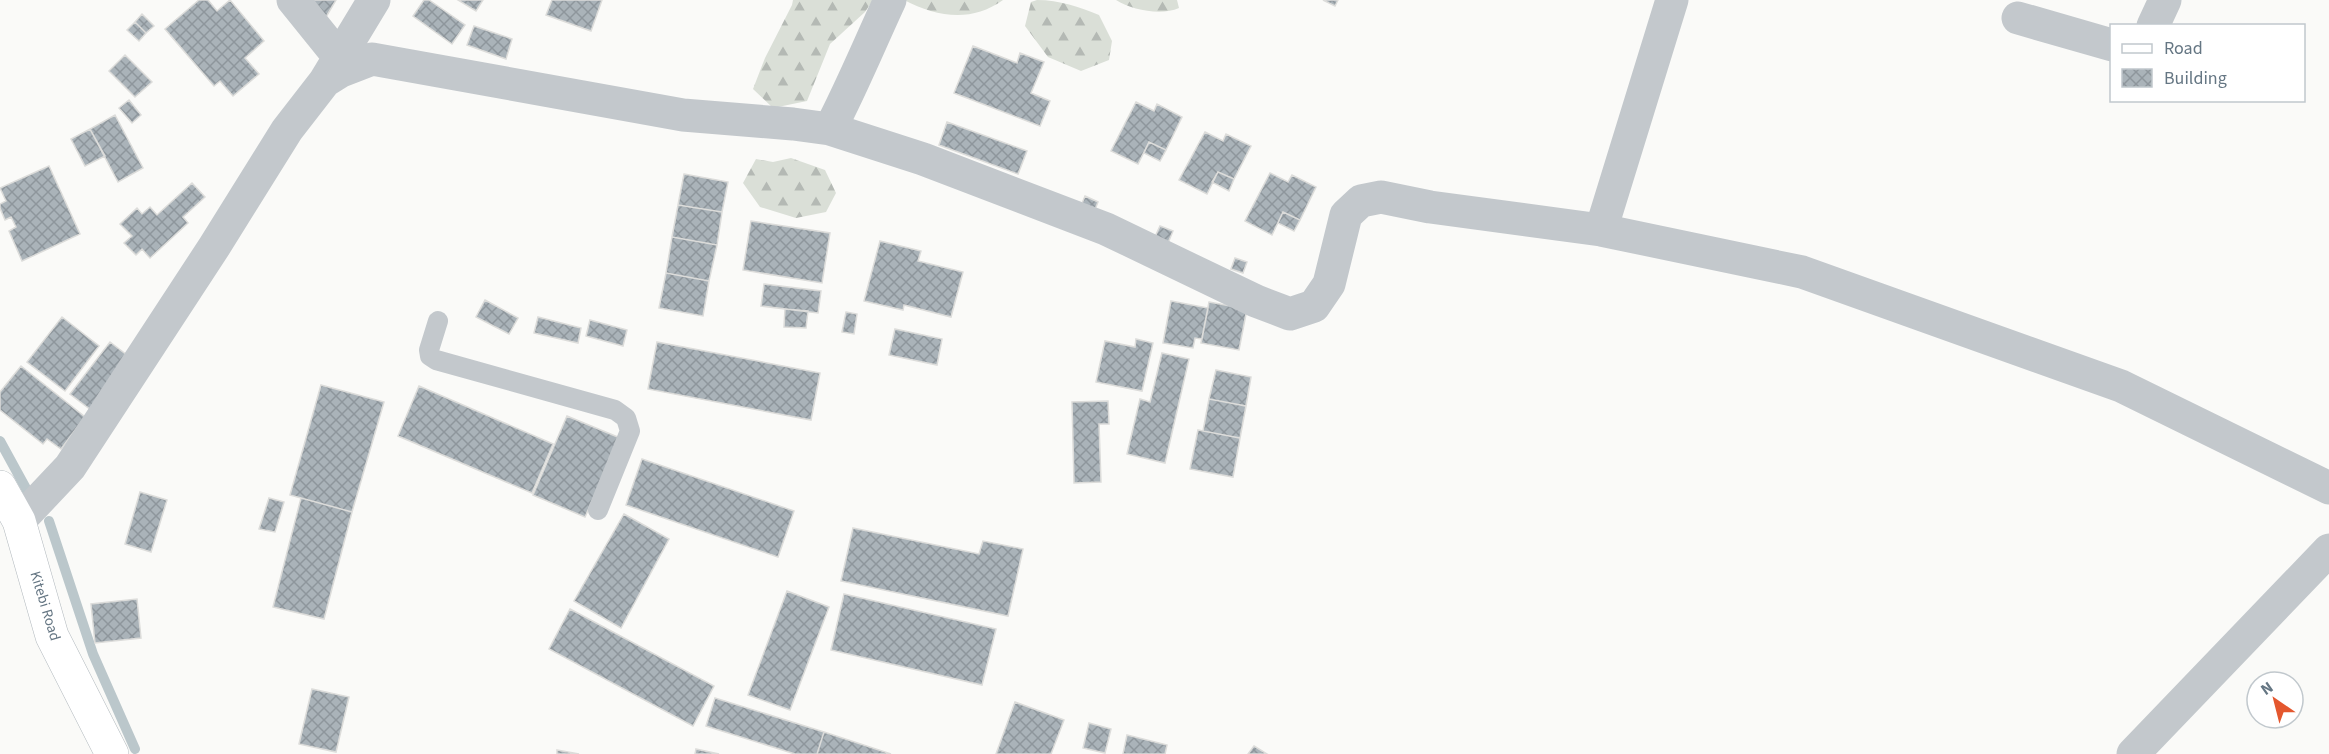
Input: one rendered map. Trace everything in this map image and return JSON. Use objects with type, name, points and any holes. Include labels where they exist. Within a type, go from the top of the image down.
[{"type":"main road","name":"Kitebi Road","points":[[0,487],[19,521],[52,636],[112,754]]},
{"type":"street","points":[[292,0],[332,69]]},
{"type":"street","points":[[19,521],[70,467],[208,257],[287,130],[332,69],[374,0]]},
{"type":"street","points":[[830,129],[890,0]]},
{"type":"street","points":[[1601,230],[1672,0]]},
{"type":"street","points":[[2154,24],[2165,0]]},
{"type":"street","points":[[2018,18],[2110,44]]},
{"type":"street","points":[[332,69],[341,70],[372,59],[683,115],[830,129],[923,159],[1106,229],[1256,302],[1290,314],[1314,306],[1329,284],[1346,215],[1361,201],[1381,197],[1430,207],[1601,230],[1802,272],[2121,386],[2329,488]]},
{"type":"street","points":[[2133,754],[2329,550]]},
{"type":"lane","points":[[438,321],[429,350],[430,356],[436,360],[615,410],[626,418],[630,431],[598,510]]},
{"type":"green space","points":[[793,0],[873,0],[865,12],[830,44],[807,101],[773,108],[753,89]]},
{"type":"green space","points":[[904,0],[1003,0],[979,12],[954,15],[941,14]]},
{"type":"green space","points":[[1037,0],[1061,3],[1099,15],[1112,41],[1109,60],[1081,71],[1048,57],[1025,26],[1031,2]]},
{"type":"green space","points":[[1116,0],[1177,0],[1179,8],[1164,12],[1147,11],[1130,7]]},
{"type":"green space","points":[[791,158],[825,170],[836,193],[826,212],[796,218],[760,207],[743,183],[756,159],[773,162]]},
{"type":"building","points":[[199,0],[208,0],[217,11],[230,0],[264,41],[245,58],[259,74],[233,96],[220,81],[214,86],[165,29]]},
{"type":"building","points":[[310,0],[336,0],[326,17]]},
{"type":"building","points":[[424,0],[429,0],[465,25],[452,44],[413,16]]},
{"type":"building","points":[[458,0],[483,0],[476,11]]},
{"type":"building","points":[[552,0],[602,0],[591,31],[546,15]]},
{"type":"building","points":[[1323,0],[1338,0],[1335,6]]},
{"type":"building","points":[[142,14],[154,26],[146,33],[135,22]]},
{"type":"building","points":[[135,22],[146,33],[139,41],[127,30]]},
{"type":"building","points":[[474,26],[512,39],[506,59],[467,45]]},
{"type":"building","points":[[973,46],[1017,63],[1020,53],[1044,62],[1031,93],[1050,101],[1040,126],[954,93]]},
{"type":"building","points":[[125,55],[152,82],[135,97],[109,71]]},
{"type":"building","points":[[129,100],[141,115],[132,123],[119,108]]},
{"type":"building","points":[[1136,102],[1154,111],[1157,104],[1182,117],[1166,150],[1149,142],[1138,164],[1111,151]]},
{"type":"building","points":[[115,115],[143,168],[118,182],[90,129]]},
{"type":"building","points":[[947,122],[1027,151],[1018,174],[939,145]]},
{"type":"building","points":[[90,129],[105,156],[85,166],[71,139]]},
{"type":"building","points":[[1205,132],[1223,141],[1226,134],[1251,146],[1234,179],[1218,172],[1207,194],[1179,180]]},
{"type":"building","points":[[1149,142],[1166,150],[1160,161],[1144,153]]},
{"type":"building","points":[[49,166],[80,234],[22,261],[9,231],[16,227],[11,217],[5,220],[0,208],[0,204],[6,201],[0,188]]},
{"type":"building","points":[[1218,172],[1234,179],[1229,191],[1212,182]]},
{"type":"building","points":[[1270,173],[1288,182],[1292,175],[1316,187],[1300,220],[1283,212],[1272,235],[1245,221]]},
{"type":"building","points":[[684,174],[728,182],[722,212],[678,205]]},
{"type":"building","points":[[192,183],[205,197],[183,217],[188,223],[150,258],[142,249],[136,255],[124,243],[132,236],[120,224],[137,208],[142,214],[150,207],[157,215]]},
{"type":"building","points":[[1085,196],[1098,202],[1094,212],[1081,206]]},
{"type":"building","points":[[678,205],[722,212],[717,245],[672,237]]},
{"type":"building","points":[[1283,212],[1300,220],[1294,231],[1278,223]]},
{"type":"building","points":[[751,221],[830,233],[822,283],[743,270]]},
{"type":"building","points":[[1160,226],[1173,231],[1168,243],[1155,237]]},
{"type":"building","points":[[672,237],[717,245],[709,281],[666,273]]},
{"type":"building","points":[[880,241],[921,251],[918,261],[963,272],[951,317],[904,305],[903,310],[864,301]]},
{"type":"building","points":[[1235,258],[1247,262],[1243,273],[1231,269]]},
{"type":"building","points":[[666,273],[709,281],[703,316],[659,308]]},
{"type":"building","points":[[764,284],[821,291],[818,313],[761,306]]},
{"type":"building","points":[[485,300],[518,318],[509,334],[476,317]]},
{"type":"building","points":[[1171,301],[1208,308],[1202,339],[1195,338],[1193,348],[1163,343]]},
{"type":"building","points":[[1209,302],[1247,309],[1239,350],[1201,343]]},
{"type":"building","points":[[785,309],[808,311],[806,328],[784,327]]},
{"type":"building","points":[[846,312],[857,314],[854,334],[842,332]]},
{"type":"building","points":[[62,317],[99,346],[65,391],[27,362]]},
{"type":"building","points":[[538,317],[581,328],[578,343],[534,333]]},
{"type":"building","points":[[590,320],[627,330],[623,346],[586,336]]},
{"type":"building","points":[[895,329],[942,339],[937,365],[889,355]]},
{"type":"building","points":[[1136,339],[1153,343],[1142,391],[1096,382],[1105,341],[1135,347]]},
{"type":"building","points":[[110,342],[132,359],[91,410],[70,394]]},
{"type":"building","points":[[657,342],[820,373],[811,420],[648,389]]},
{"type":"building","points":[[1162,353],[1189,359],[1165,463],[1127,454],[1140,399],[1150,402]]},
{"type":"building","points":[[21,366],[85,417],[61,449],[47,439],[43,444],[0,410],[0,392]]},
{"type":"building","points":[[1216,370],[1251,377],[1246,406],[1209,399]]},
{"type":"building","points":[[321,385],[384,402],[352,512],[290,495]]},
{"type":"building","points":[[419,386],[553,444],[532,493],[398,436]]},
{"type":"building","points":[[1209,399],[1246,406],[1240,438],[1203,431]]},
{"type":"building","points":[[1108,401],[1109,424],[1099,424],[1101,482],[1074,483],[1072,402]]},
{"type":"building","points":[[567,416],[620,438],[585,517],[533,495]]},
{"type":"building","points":[[1198,430],[1240,438],[1233,477],[1190,469]]},
{"type":"building","points":[[642,459],[794,511],[778,557],[626,505]]},
{"type":"building","points":[[140,492],[167,500],[151,552],[125,544]]},
{"type":"building","points":[[269,498],[284,502],[275,532],[259,529]]},
{"type":"building","points":[[301,498],[352,512],[324,619],[273,607]]},
{"type":"building","points":[[624,514],[669,539],[621,628],[574,601]]},
{"type":"building","points":[[853,528],[979,554],[983,541],[1023,549],[1008,616],[841,581]]},
{"type":"building","points":[[787,591],[829,607],[790,710],[748,695]]},
{"type":"building","points":[[844,594],[996,629],[982,685],[831,650]]},
{"type":"building","points":[[137,599],[141,638],[95,643],[91,604]]},
{"type":"building","points":[[570,609],[714,686],[693,726],[549,649]]},
{"type":"building","points":[[312,689],[349,697],[336,752],[299,744]]},
{"type":"building","points":[[715,698],[824,732],[817,754],[795,754],[706,726]]},
{"type":"building","points":[[1015,702],[1064,720],[1051,754],[996,754]]},
{"type":"building","points":[[1089,723],[1111,729],[1105,753],[1083,748]]},
{"type":"building","points":[[824,732],[891,754],[817,754]]},
{"type":"building","points":[[1127,735],[1167,745],[1165,754],[1123,754]]},
{"type":"building","points":[[1254,746],[1267,754],[1248,754]]},
{"type":"building","points":[[696,749],[719,754],[695,754]]},
{"type":"building","points":[[557,750],[579,754],[557,754]]},
{"type":"waterway","points":[[0,441],[29,494]]},
{"type":"waterway","points":[[49,521],[93,654],[135,749]]}]
